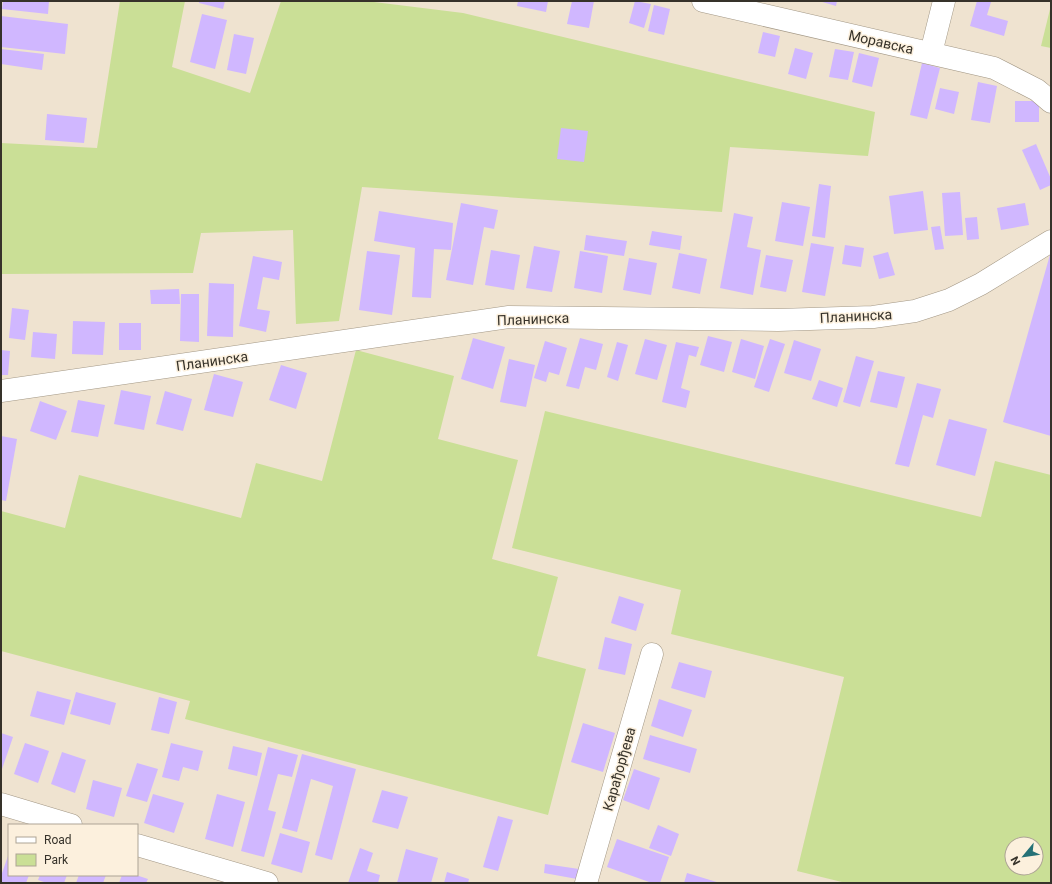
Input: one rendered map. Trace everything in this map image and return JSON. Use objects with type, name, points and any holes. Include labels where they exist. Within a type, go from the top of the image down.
[{"type":"street","name":"Моравска","points":[[703,1],[994,68],[1037,90],[1051,102]]},
{"type":"street","points":[[931,53],[944,1]]},
{"type":"street","name":"Планинска","points":[[1,391],[509,317],[778,320],[873,317],[915,311],[949,300],[974,287],[1051,240]]},
{"type":"street","name":"Карађорђева","points":[[586,883],[652,654]]},
{"type":"street","points":[[1,804],[68,824]]},
{"type":"street","points":[[138,844],[267,883]]},
{"type":"green space","points":[[120,1],[185,1],[172,67],[250,93],[281,1],[366,1],[463,13],[875,112],[868,156],[730,147],[722,212],[362,187],[339,321],[296,324],[293,230],[201,233],[193,273],[1,274],[1,143],[97,148]]},
{"type":"green space","points":[[1051,5],[1051,48],[1041,46]]},
{"type":"green space","points":[[356,350],[454,376],[438,439],[518,460],[492,559],[558,577],[537,656],[586,669],[548,815],[185,719],[190,701],[1,651],[1,511],[65,528],[79,475],[241,518],[256,463],[322,481]]},
{"type":"green space","points":[[545,411],[981,517],[995,461],[1051,475],[1051,883],[846,883],[797,871],[844,677],[671,634],[681,590],[512,548]]},
{"type":"building","points":[[3,1],[49,1],[48,14],[2,9]]},
{"type":"building","points":[[199,1],[225,1],[223,9],[199,3]]},
{"type":"building","points":[[518,1],[548,1],[546,12],[517,6]]},
{"type":"building","points":[[572,1],[594,1],[589,28],[567,24]]},
{"type":"building","points":[[635,1],[651,4],[644,28],[629,23]]},
{"type":"building","points":[[819,1],[837,1],[836,6]]},
{"type":"building","points":[[977,1],[991,2],[987,15],[1008,21],[1004,36],[970,26]]},
{"type":"building","points":[[654,5],[670,9],[664,35],[648,31]]},
{"type":"building","points":[[202,14],[227,20],[215,69],[190,62]]},
{"type":"building","points":[[1,16],[68,24],[65,54],[1,47]]},
{"type":"building","points":[[763,32],[780,36],[775,57],[758,53]]},
{"type":"building","points":[[234,34],[254,38],[246,74],[227,70]]},
{"type":"building","points":[[795,48],[813,53],[806,79],[788,74]]},
{"type":"building","points":[[1,49],[44,54],[42,70],[1,64]]},
{"type":"building","points":[[835,49],[854,52],[848,80],[829,77]]},
{"type":"building","points":[[859,53],[879,58],[872,87],[852,82]]},
{"type":"building","points":[[922,63],[940,68],[927,119],[910,115]]},
{"type":"building","points":[[978,82],[997,86],[990,123],[971,120]]},
{"type":"building","points":[[940,88],[959,92],[954,114],[935,109]]},
{"type":"building","points":[[1015,101],[1039,101],[1039,122],[1015,122]]},
{"type":"building","points":[[47,114],[87,118],[84,143],[45,140]]},
{"type":"building","points":[[561,128],[588,131],[584,162],[557,159]]},
{"type":"building","points":[[1036,144],[1051,179],[1051,185],[1040,190],[1022,150]]},
{"type":"building","points":[[819,184],[831,186],[825,238],[812,236]]},
{"type":"building","points":[[923,191],[928,230],[894,234],[889,196]]},
{"type":"building","points":[[960,192],[963,235],[945,236],[942,193]]},
{"type":"building","points":[[782,202],[810,207],[803,246],[775,241]]},
{"type":"building","points":[[461,203],[498,210],[494,229],[484,227],[473,285],[446,280]]},
{"type":"building","points":[[1025,203],[1029,225],[1001,230],[997,208]]},
{"type":"building","points":[[379,211],[453,223],[451,250],[434,249],[431,298],[412,297],[415,248],[374,241]]},
{"type":"building","points":[[734,213],[753,217],[747,247],[761,250],[753,295],[720,288]]},
{"type":"building","points":[[977,217],[979,239],[967,240],[965,218]]},
{"type":"building","points":[[940,226],[944,249],[935,250],[931,227]]},
{"type":"building","points":[[652,231],[682,236],[680,250],[649,245]]},
{"type":"building","points":[[586,235],[627,241],[624,256],[584,250]]},
{"type":"building","points":[[811,243],[834,247],[825,296],[802,292]]},
{"type":"building","points":[[845,245],[864,248],[861,267],[842,264]]},
{"type":"building","points":[[534,246],[560,251],[552,292],[526,288]]},
{"type":"building","points":[[491,250],[520,255],[514,290],[485,285]]},
{"type":"building","points":[[367,251],[400,255],[392,315],[359,310]]},
{"type":"building","points":[[580,251],[608,256],[602,293],[574,288]]},
{"type":"building","points":[[1051,251],[1051,436],[1003,422]]},
{"type":"building","points":[[888,252],[895,275],[879,279],[873,256]]},
{"type":"building","points":[[679,253],[707,259],[700,294],[672,288]]},
{"type":"building","points":[[766,255],[793,260],[786,292],[760,287]]},
{"type":"building","points":[[253,256],[282,262],[279,280],[263,277],[257,309],[270,311],[266,332],[239,326]]},
{"type":"building","points":[[629,258],[657,263],[651,295],[623,290]]},
{"type":"building","points":[[209,283],[234,284],[233,337],[207,336]]},
{"type":"building","points":[[179,289],[180,304],[151,304],[150,290]]},
{"type":"building","points":[[181,294],[199,294],[199,342],[180,341]]},
{"type":"building","points":[[12,308],[29,310],[25,340],[9,338]]},
{"type":"building","points":[[73,321],[105,322],[103,355],[72,354]]},
{"type":"building","points":[[119,323],[141,323],[141,350],[119,350]]},
{"type":"building","points":[[33,332],[57,334],[55,359],[31,357]]},
{"type":"building","points":[[708,336],[732,342],[724,372],[700,365]]},
{"type":"building","points":[[473,338],[505,347],[493,389],[461,379]]},
{"type":"building","points":[[580,338],[603,344],[596,370],[585,367],[579,389],[566,386]]},
{"type":"building","points":[[645,339],[667,345],[657,380],[635,374]]},
{"type":"building","points":[[741,339],[764,346],[755,379],[732,372]]},
{"type":"building","points":[[770,339],[785,344],[769,392],[754,387]]},
{"type":"building","points":[[794,340],[821,349],[811,381],[784,373]]},
{"type":"building","points":[[545,341],[567,348],[559,375],[549,372],[546,382],[534,378]]},
{"type":"building","points":[[617,342],[628,345],[618,381],[607,377]]},
{"type":"building","points":[[676,342],[699,347],[696,357],[689,355],[681,388],[690,391],[686,408],[662,402]]},
{"type":"building","points":[[1,350],[10,351],[8,375],[1,375]]},
{"type":"building","points":[[856,356],[874,361],[860,407],[843,402]]},
{"type":"building","points":[[509,359],[535,365],[526,407],[500,402]]},
{"type":"building","points":[[281,365],[307,373],[296,409],[269,400]]},
{"type":"building","points":[[878,371],[905,377],[897,408],[870,402]]},
{"type":"building","points":[[214,374],[243,382],[233,417],[204,410]]},
{"type":"building","points":[[819,380],[843,388],[837,407],[812,399]]},
{"type":"building","points":[[917,383],[941,389],[933,418],[923,415],[909,467],[895,464]]},
{"type":"building","points":[[121,390],[151,396],[144,430],[114,424]]},
{"type":"building","points":[[165,391],[192,399],[183,431],[156,424]]},
{"type":"building","points":[[78,400],[105,405],[98,437],[71,432]]},
{"type":"building","points":[[40,401],[67,411],[56,440],[30,431]]},
{"type":"building","points":[[949,419],[987,429],[975,476],[936,465]]},
{"type":"building","points":[[1,436],[17,439],[6,501],[1,500]]},
{"type":"building","points":[[619,596],[644,604],[636,631],[611,623]]},
{"type":"building","points":[[605,637],[632,644],[625,675],[598,669]]},
{"type":"building","points":[[679,662],[712,671],[705,698],[671,688]]},
{"type":"building","points":[[37,691],[71,700],[64,725],[30,716]]},
{"type":"building","points":[[76,692],[116,703],[110,725],[70,714]]},
{"type":"building","points":[[159,697],[177,702],[169,734],[151,730]]},
{"type":"building","points":[[659,699],[692,710],[683,737],[651,726]]},
{"type":"building","points":[[583,723],[615,733],[603,772],[571,762]]},
{"type":"building","points":[[1,733],[13,737],[2,769],[1,769]]},
{"type":"building","points":[[650,735],[697,749],[690,773],[643,759]]},
{"type":"building","points":[[25,743],[49,751],[38,783],[14,774]]},
{"type":"building","points":[[171,743],[203,751],[198,771],[183,767],[179,781],[162,777]]},
{"type":"building","points":[[233,746],[262,753],[257,776],[228,769]]},
{"type":"building","points":[[268,747],[298,755],[292,777],[278,774],[268,810],[276,812],[264,857],[241,851]]},
{"type":"building","points":[[62,752],[86,760],[75,793],[51,784]]},
{"type":"building","points":[[302,754],[356,769],[332,860],[315,855],[333,786],[311,779],[297,832],[282,828]]},
{"type":"building","points":[[137,763],[158,769],[147,802],[126,796]]},
{"type":"building","points":[[634,769],[660,778],[649,810],[623,800]]},
{"type":"building","points":[[93,780],[122,788],[114,817],[86,809]]},
{"type":"building","points":[[382,790],[408,797],[398,829],[372,822]]},
{"type":"building","points":[[153,794],[184,803],[174,833],[144,823]]},
{"type":"building","points":[[217,794],[245,802],[233,847],[205,839]]},
{"type":"building","points":[[498,816],[513,820],[498,871],[483,867]]},
{"type":"building","points":[[658,825],[679,834],[671,856],[649,848]]},
{"type":"building","points":[[280,833],[310,842],[302,873],[271,864]]},
{"type":"building","points":[[617,839],[669,857],[660,883],[652,883],[607,867]]},
{"type":"building","points":[[360,848],[373,853],[367,871],[380,875],[378,883],[348,883]]},
{"type":"building","points":[[406,849],[438,858],[431,883],[397,883]]},
{"type":"building","points":[[8,856],[8,876],[29,876],[26,883],[1,883],[1,876]]},
{"type":"building","points":[[545,864],[579,869],[577,879],[544,873]]},
{"type":"building","points":[[447,872],[469,879],[468,883],[444,883]]},
{"type":"building","points":[[687,873],[720,883],[684,883]]},
{"type":"building","points":[[40,876],[67,876],[64,883],[47,883],[38,880]]},
{"type":"building","points":[[79,876],[106,876],[103,883],[76,883]]},
{"type":"building","points":[[122,876],[138,876],[148,879],[146,883],[119,883]]}]
